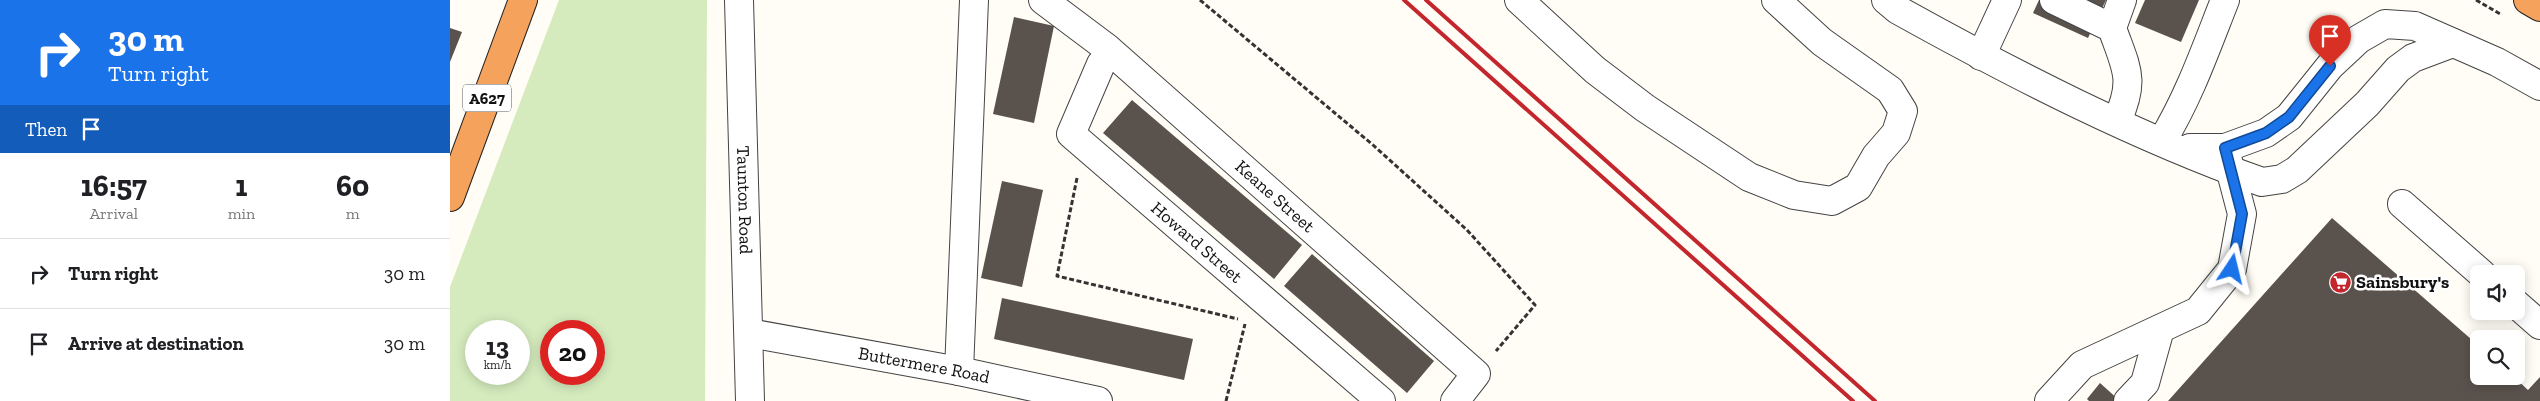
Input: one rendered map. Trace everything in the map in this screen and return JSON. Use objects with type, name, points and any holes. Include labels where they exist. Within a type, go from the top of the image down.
[{"type":"highway","name":"A627","points":[[450,197],[523,0]]},
{"type":"highway","points":[[2528,0],[2540,7]]},
{"type":"street","name":"Taunton Road","points":[[739,0],[750,401]]},
{"type":"street","points":[[958,371],[974,0]]},
{"type":"street","name":"Keane Street","points":[[1043,0],[1107,48],[1476,374]]},
{"type":"street","points":[[1519,0],[1596,70],[1645,108],[1750,177],[1794,195],[1832,201],[1858,187],[1876,156],[1896,133],[1903,111],[1890,90],[1822,42],[1776,0]]},
{"type":"street","points":[[1886,0],[1898,10],[1981,56],[2169,144],[2228,159],[2262,182],[2282,179],[2297,170],[2367,104],[2398,69],[2413,58],[2453,43]]},
{"type":"street","points":[[1981,56],[2007,0]]},
{"type":"street","points":[[2054,0],[2112,28]]},
{"type":"street","points":[[2117,121],[2128,98],[2128,75],[2112,28],[2122,0]]},
{"type":"street","points":[[2169,144],[2176,118],[2193,82],[2225,0]]},
{"type":"street","points":[[2228,159],[2289,117],[2330,66],[2359,39],[2385,24],[2416,26],[2497,62],[2540,86]]},
{"type":"street","name":"Howard Street","points":[[1101,64],[1071,134],[1381,401]]},
{"type":"street","points":[[2049,401],[2082,365],[2198,311],[2232,269],[2242,214],[2228,159]]},
{"type":"street","points":[[2402,204],[2472,265]]},
{"type":"street","points":[[2525,312],[2540,325]]},
{"type":"street","points":[[2128,401],[2145,383],[2160,330]]},
{"type":"street","name":"Buttermere Road","points":[[749,333],[958,371],[1098,401]]},
{"type":"street","points":[[1455,401],[1476,374]]},
{"type":"path","points":[[1200,0],[1373,146],[1452,217],[1535,305],[1476,374]]},
{"type":"path","points":[[1083,144],[1057,276],[1246,321],[1226,401]]},
{"type":"green space","points":[[559,0],[707,0],[705,401],[450,401],[450,287]]},
{"type":"building","points":[[2039,0],[2106,0],[2088,38],[2033,13]]},
{"type":"building","points":[[2145,0],[2199,0],[2181,42],[2135,23]]},
{"type":"building","points":[[1014,17],[1054,26],[1034,123],[993,114]]},
{"type":"building","points":[[450,28],[462,32],[450,62]]},
{"type":"building","points":[[1132,100],[1302,245],[1274,279],[1103,133]]},
{"type":"building","points":[[1002,181],[1043,190],[1022,287],[981,278]]},
{"type":"building","name":"Sainsbury's","points":[[2332,218],[2470,338],[2470,385],[2523,385],[2528,390],[2540,377],[2540,401],[2168,401]]},
{"type":"building","points":[[1312,254],[1434,361],[1407,393],[1284,286]]},
{"type":"building","points":[[1002,298],[1193,339],[1184,380],[994,339]]},
{"type":"building","points":[[2100,383],[2120,401],[2089,401],[2087,399]]},
{"type":"railway","points":[[1404,0],[1853,401]]},
{"type":"railway","points":[[1426,0],[1875,401]]},
{"type":"place","name":"Sainsbury's","points":[[2340,282]]},
{"type":"route","points":[[2232,269],[2242,214],[2225,148],[2266,133],[2289,117],[2330,66]]}]
